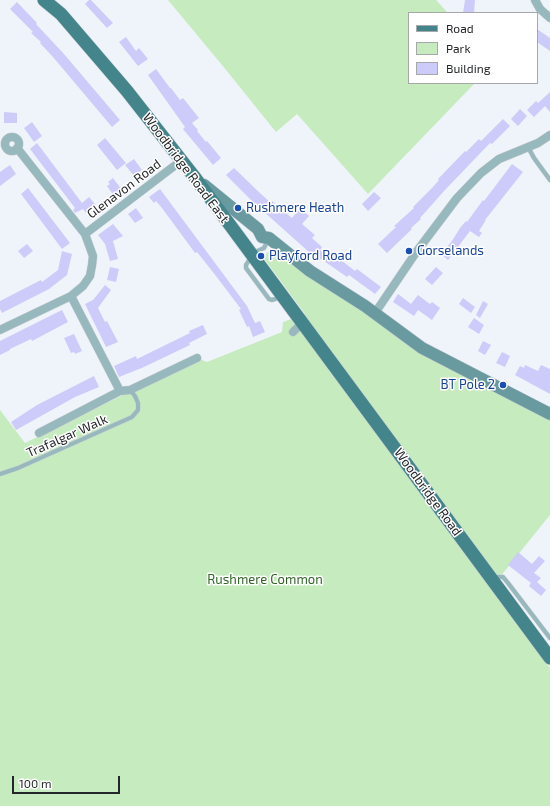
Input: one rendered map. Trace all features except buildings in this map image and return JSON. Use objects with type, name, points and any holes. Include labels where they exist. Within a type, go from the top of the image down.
[{"type":"main road","name":"Woodbridge Road East","points":[[44,0],[61,14],[127,91],[182,160],[304,324]]},
{"type":"main road","name":"Woodbridge Road East","points":[[53,0],[61,14]]},
{"type":"main road","name":"Woodbridge Road","points":[[304,324],[550,658]]},
{"type":"street","points":[[535,0],[540,10],[547,17]]},
{"type":"street","points":[[374,313],[417,251],[458,198],[481,173],[499,160],[538,143],[550,135]]},
{"type":"street","points":[[12,137],[16,138],[19,142],[17,148],[13,151],[7,148],[5,144],[6,140],[12,137]]},
{"type":"street","points":[[0,155],[7,148]]},
{"type":"street","points":[[17,148],[85,234]]},
{"type":"street","name":"Glenavon Road","points":[[0,330],[71,296],[83,286],[90,276],[93,256],[85,234],[182,160]]},
{"type":"street","points":[[196,179],[258,229],[265,237],[310,271],[374,313],[422,348],[550,414]]},
{"type":"street","points":[[250,252],[265,237]]},
{"type":"street","points":[[71,296],[120,391]]},
{"type":"street","points":[[293,332],[304,324]]},
{"type":"street","points":[[38,433],[120,391],[130,390],[197,358]]},
{"type":"lane","points":[[528,147],[550,180]]},
{"type":"lane","name":"Trafalgar Walk","points":[[0,474],[18,468],[132,418],[138,410],[138,403],[130,390]]},
{"type":"lane","points":[[490,577],[503,577],[550,638]]},
{"type":"green space","points":[[168,0],[436,0],[447,12],[408,12],[408,84],[474,84],[368,194],[297,114],[276,132]]},
{"type":"green space","name":"Rushmere Common","points":[[272,248],[298,268],[550,419],[550,515],[491,588],[550,668],[550,806],[0,806],[0,410],[25,443],[197,358],[207,362],[282,332],[283,322],[305,314],[263,257]]},
{"type":"place","name":"Rushmere Heath","points":[[238,208]]},
{"type":"place","name":"Gorselands","points":[[409,251]]},
{"type":"place","name":"Playford Road","points":[[261,256]]},
{"type":"place","name":"BT Pole 2","points":[[503,385]]}]
